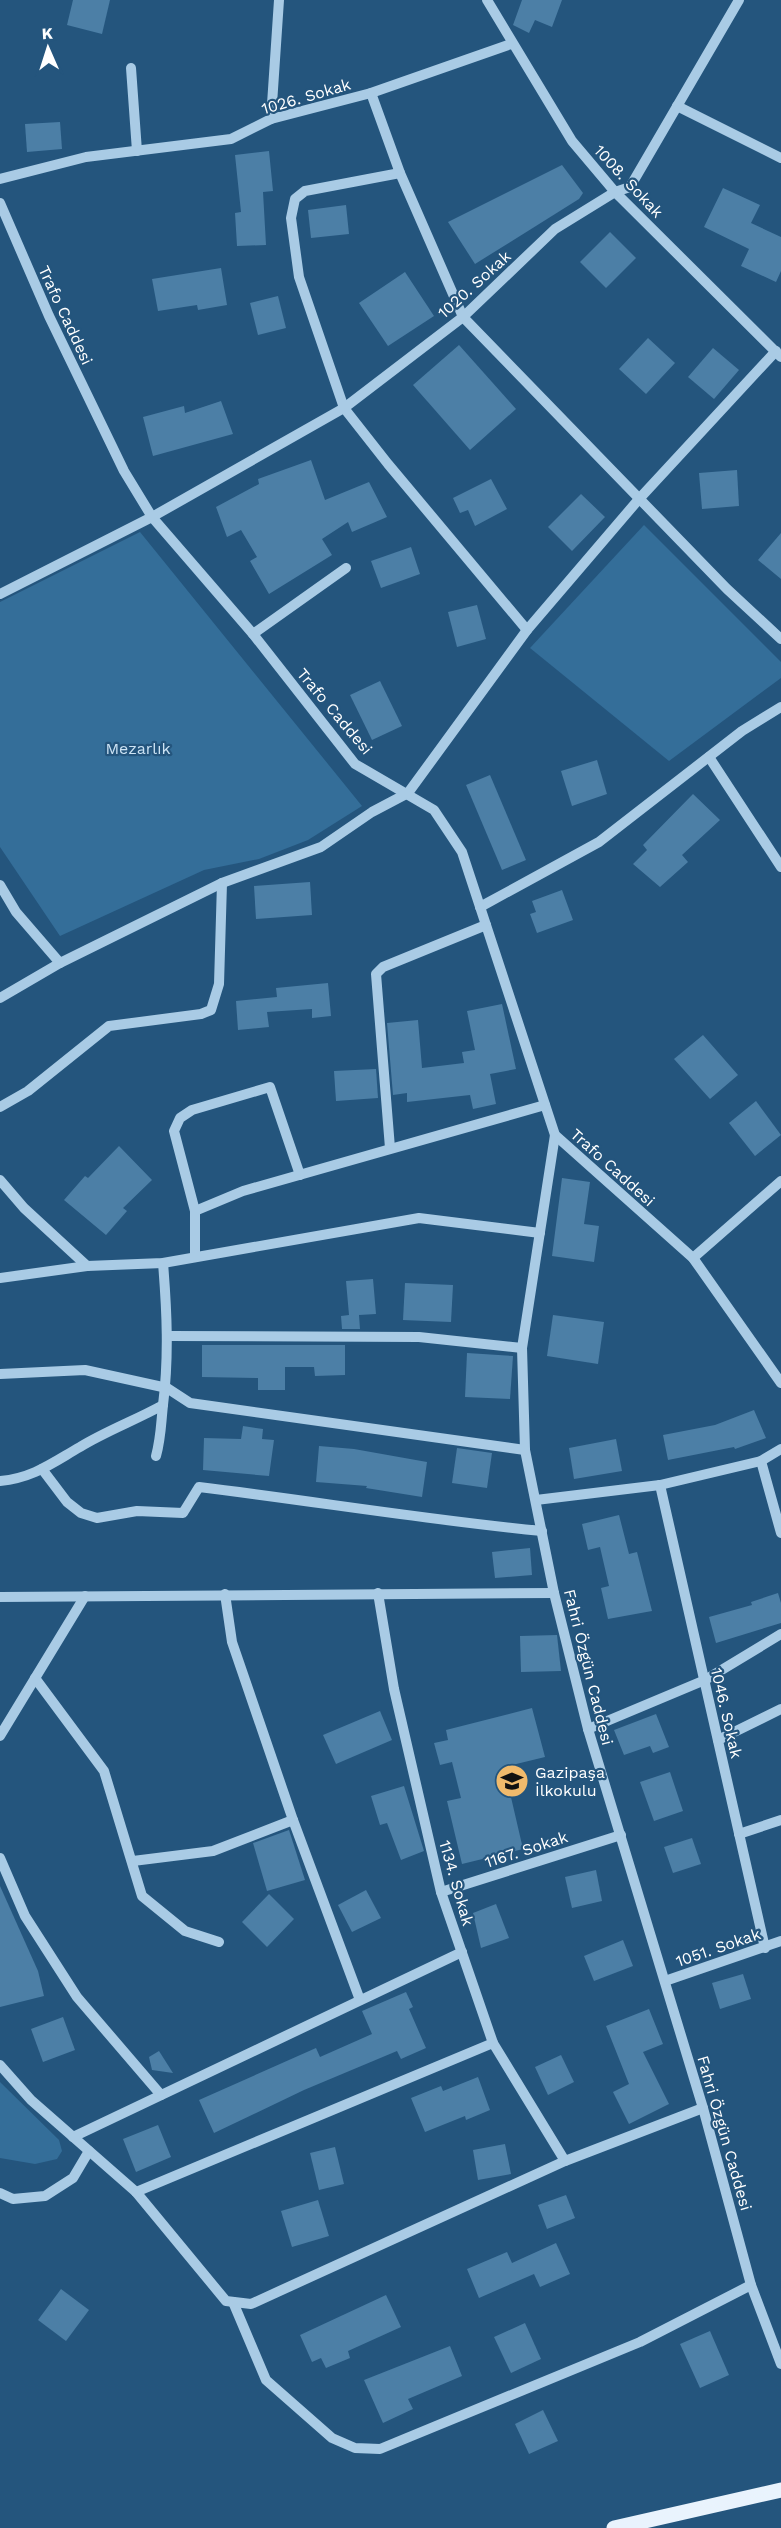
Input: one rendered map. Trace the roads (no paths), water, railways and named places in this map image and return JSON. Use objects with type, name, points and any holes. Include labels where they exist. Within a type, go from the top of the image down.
[{"type":"main road","points":[[614,2528],[781,2490]]},
{"type":"street","points":[[271,120],[279,0]]},
{"type":"street","name":"1008. Sokak","points":[[487,0],[511,44],[572,141],[615,192],[778,354]]},
{"type":"street","name":"1020. Sokak","points":[[0,594],[152,517],[344,408],[463,317],[555,229],[615,192],[630,187],[739,0]]},
{"type":"street","name":"1026. Sokak","points":[[0,179],[86,157],[231,140],[271,120],[371,93],[511,44]]},
{"type":"street","points":[[131,68],[137,151]]},
{"type":"street","points":[[371,93],[400,173],[463,317],[639,499],[781,639]]},
{"type":"street","points":[[677,106],[781,158]]},
{"type":"street","points":[[400,173],[305,192],[295,199],[291,218],[299,278],[344,408],[527,630]]},
{"type":"street","name":"Trafo Caddesi","points":[[0,203],[5,226],[124,471],[152,517],[253,634],[355,764],[434,810],[462,852],[555,1135],[693,1258],[781,1383]]},
{"type":"street","points":[[0,998],[60,963],[222,883],[321,847],[372,812],[408,793],[527,630],[639,499],[778,354]]},
{"type":"street","points":[[253,634],[346,568]]},
{"type":"street","points":[[480,907],[599,842],[742,731],[781,707]]},
{"type":"street","points":[[709,758],[781,867]]},
{"type":"street","points":[[0,1107],[28,1091],[109,1026],[201,1014],[211,1010],[219,984],[222,883]]},
{"type":"street","points":[[0,885],[16,912],[60,963]]},
{"type":"street","points":[[390,1148],[376,974],[383,967],[486,925]]},
{"type":"street","points":[[195,1256],[195,1211],[174,1131],[180,1118],[192,1110],[270,1087],[300,1175]]},
{"type":"street","points":[[195,1211],[243,1191],[545,1105]]},
{"type":"street","name":"Fahri Özgün Caddesi","points":[[555,1135],[522,1348],[525,1450],[554,1593],[588,1729],[703,2108],[751,2284],[781,2364]]},
{"type":"street","points":[[0,1180],[24,1208],[87,1266]]},
{"type":"street","points":[[693,1258],[781,1181]]},
{"type":"street","points":[[0,1278],[87,1266],[163,1263],[419,1218],[540,1233]]},
{"type":"street","points":[[156,1455],[162,1436],[169,1336],[163,1263]]},
{"type":"street","points":[[169,1336],[419,1337],[522,1348]]},
{"type":"street","points":[[0,1374],[85,1370],[167,1388],[190,1403],[525,1450]]},
{"type":"street","points":[[0,1481],[19,1479],[42,1469],[163,1405]]},
{"type":"street","points":[[536,1500],[660,1485],[761,1461],[781,1449]]},
{"type":"street","points":[[761,1461],[781,1533]]},
{"type":"street","points":[[42,1469],[67,1502],[81,1513],[97,1518],[137,1511],[183,1513],[199,1487],[542,1531]]},
{"type":"street","name":"1046. Sokak","points":[[660,1485],[765,1948]]},
{"type":"street","name":"1134. Sokak","points":[[378,1593],[394,1689],[441,1892],[494,2043],[565,2161]]},
{"type":"street","points":[[0,1597],[554,1593]]},
{"type":"street","points":[[225,1594],[232,1642],[293,1820],[360,2000]]},
{"type":"street","points":[[0,1736],[85,1596]]},
{"type":"street","points":[[588,1729],[705,1680],[781,1634]]},
{"type":"street","points":[[35,1678],[104,1771],[142,1896],[185,1931],[219,1942]]},
{"type":"street","points":[[718,1740],[781,1710]]},
{"type":"street","points":[[133,1861],[213,1851],[293,1820]]},
{"type":"street","points":[[739,1834],[781,1820]]},
{"type":"street","name":"1167. Sokak","points":[[441,1892],[621,1835]]},
{"type":"street","points":[[0,1858],[25,1916],[77,1997],[161,2095]]},
{"type":"street","name":"1051. Sokak","points":[[665,1981],[781,1941]]},
{"type":"street","points":[[72,2137],[462,1952]]},
{"type":"street","points":[[136,2192],[494,2043]]},
{"type":"street","points":[[0,2065],[31,2100],[136,2192],[226,2301],[251,2304],[565,2161],[703,2108]]},
{"type":"street","points":[[0,2193],[13,2199],[45,2196],[73,2178],[89,2151]]},
{"type":"street","points":[[233,2302],[267,2380],[332,2438],[355,2448],[380,2450],[640,2342],[751,2284]]},
{"type":"place","name":"Gazipaşa İlkokulu","points":[[512,1781]]},
{"type":"park label","name":"Mezarlık","points":[[138,748]]}]
